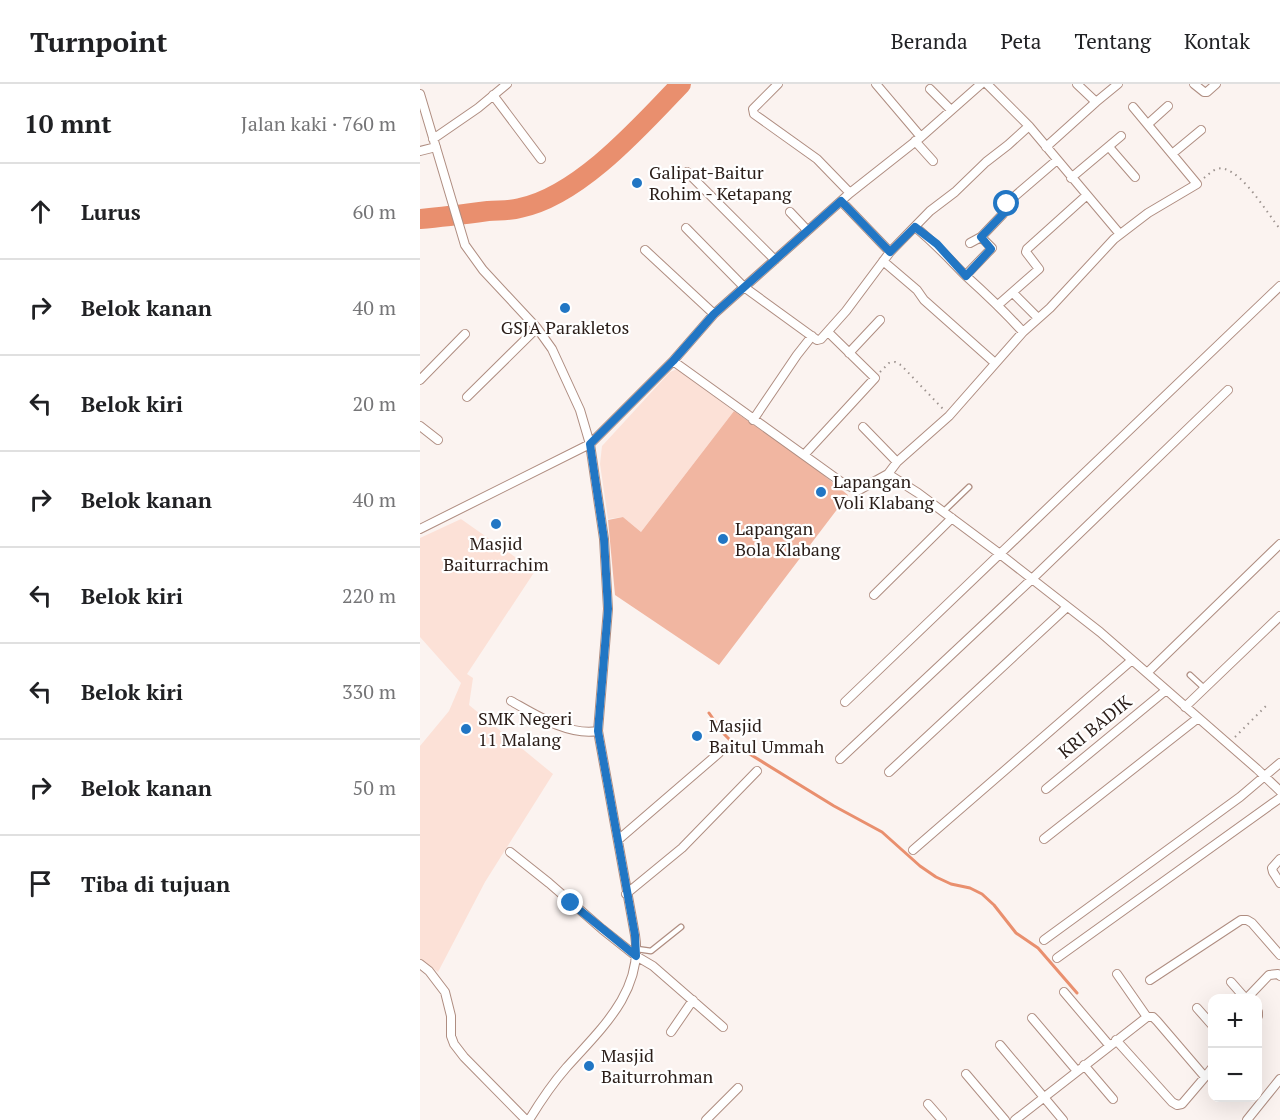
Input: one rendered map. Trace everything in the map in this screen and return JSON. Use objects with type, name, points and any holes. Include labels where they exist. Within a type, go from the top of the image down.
[{"type":"street","points":[[420,151],[435,143],[507,84]]},
{"type":"street","points":[[778,84],[753,109],[754,114],[817,159],[850,193]]},
{"type":"street","points":[[876,84],[933,160]]},
{"type":"street","points":[[420,529],[590,444],[673,361],[714,314],[807,230],[981,84]]},
{"type":"street","points":[[987,84],[1029,126],[1119,233]]},
{"type":"street","points":[[1077,84],[1096,102]]},
{"type":"street","points":[[1046,147],[1118,84]]},
{"type":"street","points":[[1194,84],[1207,92],[1216,84]]},
{"type":"street","points":[[930,89],[951,110]]},
{"type":"street","points":[[420,94],[462,237],[483,270],[537,328],[552,349],[580,410],[590,444],[604,539],[608,609],[598,731],[637,953],[629,985],[622,1001],[527,1120],[454,1044],[451,1036],[451,1016],[445,992],[429,971],[420,964]]},
{"type":"street","points":[[493,95],[542,159]]},
{"type":"street","points":[[673,361],[852,489],[859,490],[888,474],[897,462],[949,416],[974,389],[1023,332],[1034,314],[1067,290],[1101,250],[1119,233],[1197,184],[1133,106]]},
{"type":"street","points":[[1148,124],[1168,106]]},
{"type":"street","points":[[686,228],[744,287],[817,340],[821,339],[890,252],[930,211],[955,192],[1029,126]]},
{"type":"street","points":[[1172,154],[1201,130]]},
{"type":"street","points":[[1071,178],[1121,136]]},
{"type":"street","points":[[1109,147],[1135,177]]},
{"type":"street","points":[[970,243],[981,237],[1003,214],[1008,202],[1057,160]]},
{"type":"street","points":[[687,172],[775,260]]},
{"type":"street","points":[[998,305],[1039,269],[1026,251],[1087,195]]},
{"type":"street","points":[[841,201],[890,252]]},
{"type":"street","points":[[790,212],[807,230]]},
{"type":"street","points":[[915,227],[937,244],[1023,332]]},
{"type":"street","points":[[966,276],[992,248],[981,237]]},
{"type":"street","points":[[645,250],[714,314]]},
{"type":"street","points":[[883,261],[995,363]]},
{"type":"street","points":[[845,702],[1280,286]]},
{"type":"street","points":[[1013,292],[1034,314]]},
{"type":"street","points":[[849,353],[880,320]]},
{"type":"street","points":[[467,397],[537,328]]},
{"type":"street","points":[[804,455],[875,378],[828,333]]},
{"type":"street","points":[[420,380],[465,334]]},
{"type":"street","points":[[753,420],[812,336]]},
{"type":"street","points":[[840,759],[1032,579],[1228,390]]},
{"type":"street","points":[[420,426],[438,440]]},
{"type":"street","points":[[863,427],[897,462]]},
{"type":"street","points":[[888,474],[944,512],[1067,607],[1147,672],[1280,791]]},
{"type":"street","points":[[874,595],[952,518]]},
{"type":"street","points":[[1147,672],[1280,544]]},
{"type":"street","points":[[889,772],[1067,607]]},
{"type":"street","points":[[1185,707],[1280,616]]},
{"type":"street","points":[[913,850],[1132,660]]},
{"type":"street","name":"KRI BADIK","points":[[1046,789],[1166,691]]},
{"type":"street","points":[[511,701],[574,730],[598,731]]},
{"type":"street","points":[[1044,839],[1198,718]]},
{"type":"street","points":[[618,840],[719,753]]},
{"type":"street","points":[[1044,940],[1266,777],[1280,763]]},
{"type":"street","points":[[626,894],[682,848],[757,771]]},
{"type":"street","points":[[1057,958],[1280,798]]},
{"type":"street","points":[[510,852],[653,966],[723,1027]]},
{"type":"street","points":[[1280,859],[1272,868],[1272,872],[1280,883]]},
{"type":"street","points":[[1150,980],[1241,920],[1252,923],[1280,955]]},
{"type":"street","points":[[1117,974],[1147,1017]]},
{"type":"street","points":[[1251,994],[1269,975],[1278,974],[1280,976]]},
{"type":"street","points":[[1231,982],[1242,994]]},
{"type":"street","points":[[1064,992],[1177,1105],[1182,1104],[1208,1073]]},
{"type":"street","points":[[671,1032],[693,1000]]},
{"type":"street","points":[[1197,1008],[1208,1020]]},
{"type":"street","points":[[1015,1120],[1147,1017],[1152,1017],[1157,1021],[1205,1077]]},
{"type":"street","points":[[1032,1018],[1077,1071]]},
{"type":"street","points":[[1000,1045],[1063,1120]]},
{"type":"street","points":[[1084,1065],[1113,1099]]},
{"type":"street","points":[[966,1074],[1005,1120]]},
{"type":"street","points":[[1247,1120],[1280,1079]]},
{"type":"street","points":[[706,1120],[738,1088]]},
{"type":"street","points":[[928,1104],[942,1120]]},
{"type":"lane","points":[[944,512],[969,487]]},
{"type":"lane","points":[[1190,675],[1204,688]]},
{"type":"lane","points":[[637,953],[651,951],[681,927]]},
{"type":"path","points":[[1197,184],[1218,168],[1225,169],[1246,184],[1280,229]]},
{"type":"path","points":[[875,378],[889,363],[895,362],[901,365],[949,416]]},
{"type":"path","points":[[1228,744],[1266,706]]},
{"type":"shaded area","points":[[677,369],[734,411],[641,532],[623,517],[608,519],[600,464],[602,446],[670,372]]},
{"type":"shaded area","points":[[734,411],[815,468],[848,495],[719,665],[615,595],[608,520],[623,517],[641,532]]},
{"type":"shaded area","name":"SMK Negeri 11 Malang","points":[[461,519],[535,571],[467,674],[473,678],[469,705],[553,774],[485,882],[438,972],[420,959],[420,746],[449,711],[461,683],[420,637],[420,538]]},
{"type":"waterway","points":[[420,219],[516,209],[542,201],[564,190],[586,175],[628,139],[681,84]]},
{"type":"waterway","points":[[709,713],[735,745],[834,806],[882,832],[936,877],[982,894],[994,905],[1016,933],[1038,948],[1077,993]]},
{"type":"place","name":"Galipat-Baitur Rohim - Ketapang","points":[[637,183]]},
{"type":"place","name":"GSJA Parakletos","points":[[565,308]]},
{"type":"place","name":"Lapangan Voli Klabang","points":[[821,492]]},
{"type":"place","name":"Masjid Baiturrachim","points":[[496,524]]},
{"type":"place","name":"Lapangan Bola Klabang","points":[[723,539]]},
{"type":"place","name":"SMK Negeri 11 Malang","points":[[466,729]]},
{"type":"place","name":"Masjid Baitul Ummah","points":[[697,736]]},
{"type":"place","name":"Masjid Baiturrohman","points":[[589,1066]]},
{"type":"route","points":[[571,903],[636,956],[635,935],[598,731],[608,609],[604,539],[590,444],[673,361],[714,314],[841,201],[890,252],[915,227],[937,244],[966,276],[991,249],[992,247],[981,237],[1003,214],[1007,204]]}]
